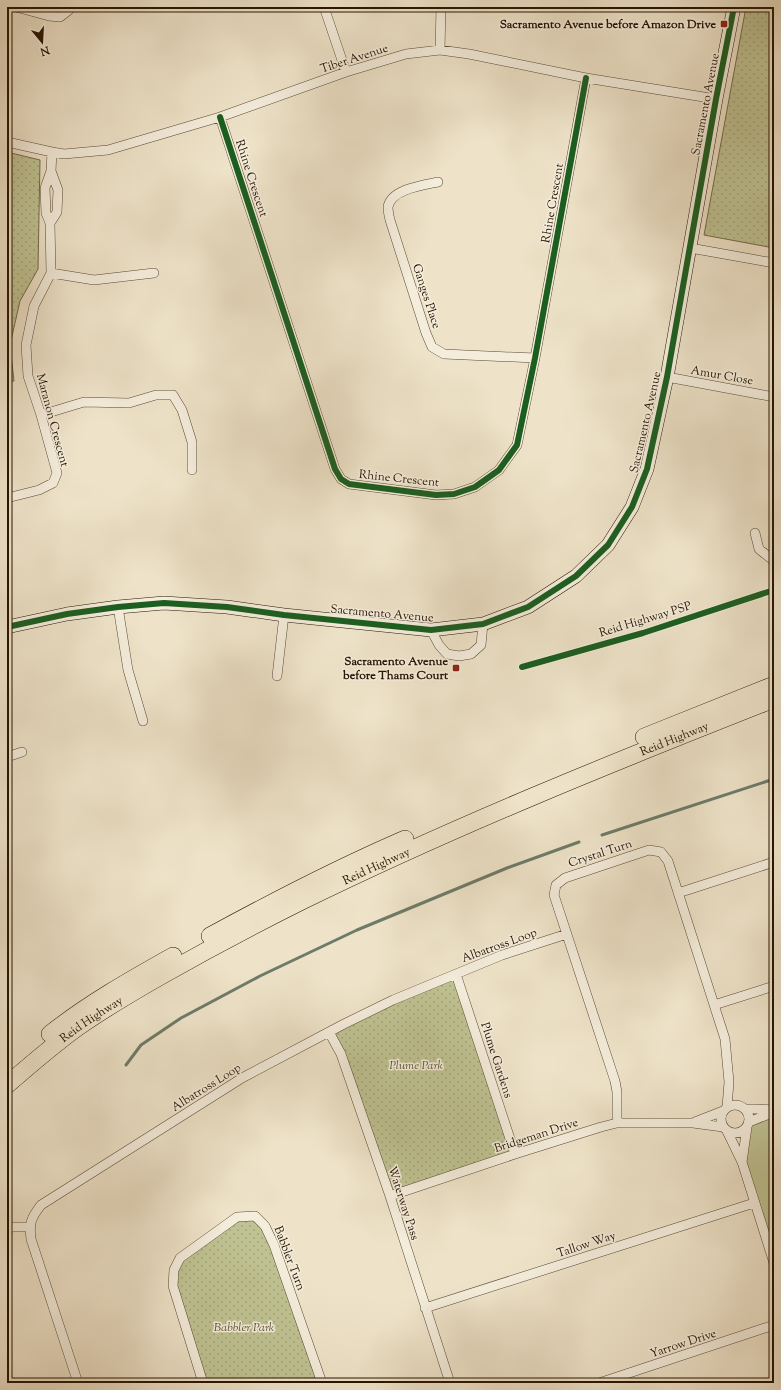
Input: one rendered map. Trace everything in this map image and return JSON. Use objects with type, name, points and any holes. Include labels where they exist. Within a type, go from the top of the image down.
[{"type":"highway","name":"Reid Highway","points":[[7,1070],[70,1018],[100,998],[175,954],[259,909],[369,855],[535,782],[774,685]]},
{"type":"highway","name":"Reid Highway","points":[[7,1085],[78,1027],[135,991],[192,958],[274,915],[373,866],[541,792],[774,699]]},
{"type":"street","points":[[16,7],[50,16],[60,16],[69,10],[69,7]]},
{"type":"street","points":[[324,7],[346,72]]},
{"type":"street","points":[[440,50],[441,7]]},
{"type":"street","name":"Sacramento Avenue","points":[[7,627],[67,614],[118,607],[164,603],[227,607],[284,615],[431,630],[483,624],[528,607],[576,576],[608,545],[632,507],[647,470],[666,377],[734,7]]},
{"type":"street","name":"Tiber Avenue","points":[[7,142],[64,154],[108,150],[220,117],[346,72],[406,54],[440,50],[469,54],[586,78],[716,99]]},
{"type":"street","name":"Rhine Crescent","points":[[220,117],[335,469],[340,479],[349,484],[436,495],[454,494],[475,487],[499,470],[517,445],[536,358],[586,78]]},
{"type":"street","name":"Maranon Crescent","points":[[7,498],[39,490],[53,483],[57,473],[41,415],[28,376],[26,345],[34,306],[51,273],[50,223],[57,212],[58,190],[51,171],[52,152]]},
{"type":"street","name":"Ganges Place","points":[[438,182],[408,189],[396,195],[388,206],[390,220],[426,333],[432,347],[444,354],[536,358]]},
{"type":"street","points":[[690,248],[774,263]]},
{"type":"street","points":[[51,273],[94,280],[154,273]]},
{"type":"street","name":"Amur Close","points":[[666,377],[774,396]]},
{"type":"street","points":[[41,415],[84,402],[129,403],[156,395],[172,396],[182,410],[192,442],[192,470]]},
{"type":"street","points":[[755,533],[759,549],[774,561]]},
{"type":"street","points":[[118,607],[128,670],[143,721]]},
{"type":"street","points":[[276,676],[284,615]]},
{"type":"street","points":[[431,630],[439,646],[447,654],[459,656],[471,654],[481,645],[483,624]]},
{"type":"street","points":[[7,757],[22,752]]},
{"type":"street","name":"Crystal Turn","points":[[617,1123],[617,1092],[615,1081],[554,895],[556,885],[565,878],[649,850],[660,852],[668,861],[725,1039],[729,1082]]},
{"type":"street","points":[[678,893],[774,862]]},
{"type":"street","name":"Albatross Loop","points":[[30,1227],[32,1216],[41,1206],[242,1078],[393,1000],[502,955],[567,934]]},
{"type":"street","name":"Plume Gardens","points":[[456,974],[515,1154]]},
{"type":"street","points":[[714,1005],[774,986]]},
{"type":"street","name":"Waterway Pass","points":[[329,1032],[341,1054],[390,1196],[450,1383]]},
{"type":"street","points":[[729,1082],[737,1105]]},
{"type":"street","points":[[729,1082],[725,1109],[721,1119],[742,1162],[774,1264]]},
{"type":"street","points":[[694,1123],[737,1105],[746,1109],[756,1108],[774,1111]]},
{"type":"street","points":[[742,1162],[749,1118],[746,1109]]},
{"type":"street","points":[[694,1123],[725,1129],[735,1133],[740,1132],[748,1124],[774,1111]]},
{"type":"street","name":"Bridgeman Drive","points":[[390,1196],[515,1154],[617,1123],[694,1123]]},
{"type":"street","name":"Tallow Way","points":[[425,1308],[754,1203]]},
{"type":"street","name":"Babbler Turn","points":[[203,1383],[173,1286],[174,1270],[180,1258],[237,1217],[254,1216],[265,1226],[274,1245],[322,1383]]},
{"type":"street","points":[[7,1228],[30,1227],[32,1239],[78,1383]]},
{"type":"street","name":"Yarrow Drive","points":[[599,1383],[774,1325]]},
{"type":"green space","points":[[746,7],[774,7],[774,248],[704,235]]},
{"type":"green space","points":[[7,152],[40,160],[38,269],[20,301],[10,345],[14,381],[7,382]]},
{"type":"green space","name":"Plume Park","points":[[456,974],[515,1154],[390,1196],[329,1032]]},
{"type":"green space","points":[[774,1112],[774,1264],[742,1162],[747,1127]]},
{"type":"green space","name":"Babbler Park","points":[[255,1216],[265,1226],[322,1383],[203,1383],[173,1286],[180,1258],[237,1217]]},
{"type":"waterway","points":[[602,835],[774,779]]},
{"type":"waterway","points":[[126,1065],[141,1045],[181,1018],[260,976],[357,930],[507,868],[579,842]]},
{"type":"cycle path","points":[[7,627],[67,614],[118,607],[164,603],[227,607],[284,615],[431,630],[483,624],[528,607],[576,576],[608,545],[632,507],[647,469],[667,377],[716,99],[734,7]]},
{"type":"cycle path","points":[[220,117],[335,469],[341,479],[349,484],[436,495],[454,494],[475,487],[499,470],[517,445],[535,358],[586,78]]},
{"type":"cycle path","name":"Reid Highway PSP","points":[[522,667],[643,633],[774,590]]},
{"type":"place","name":"Sacramento Avenue before Amazon Drive","points":[[724,24]]},
{"type":"place","name":"Sacramento Avenue before Thams Court","points":[[456,668]]}]
